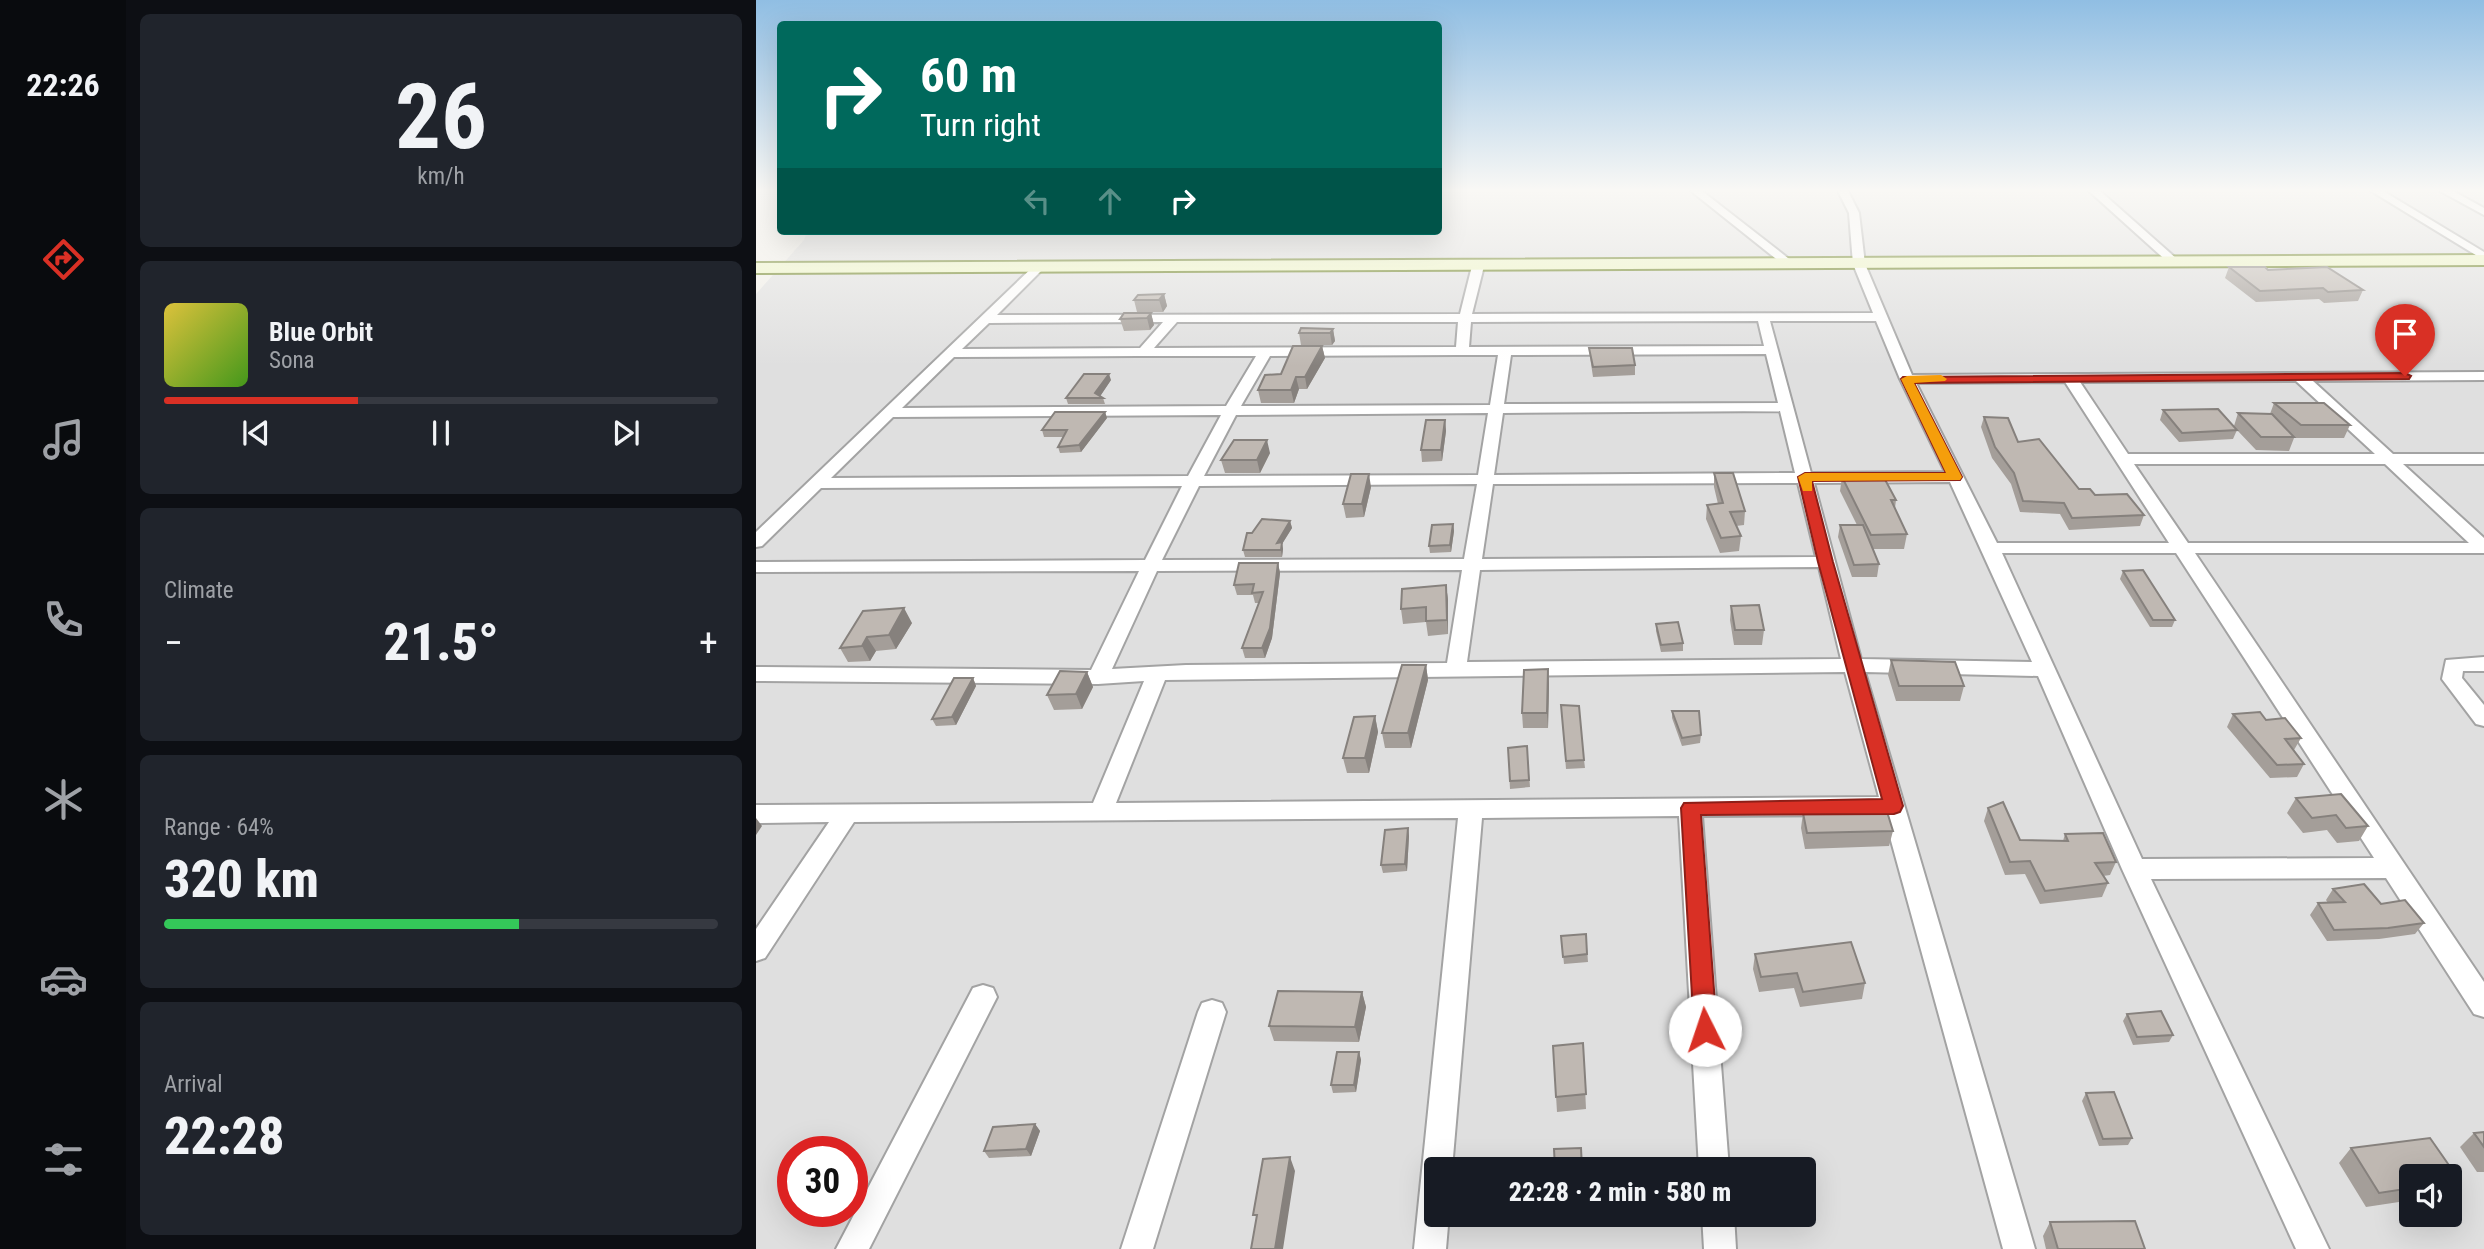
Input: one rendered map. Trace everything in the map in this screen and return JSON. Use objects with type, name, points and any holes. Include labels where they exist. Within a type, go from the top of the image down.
[{"type":"main road","points":[[756,268],[1859,264],[2484,258]]},
{"type":"street","points":[[1770,249],[1789,264]]},
{"type":"street","points":[[1858,249],[1859,264],[1907,379],[1991,548],[2134,869],[2313,1249]]},
{"type":"street","points":[[2160,249],[2174,262]]},
{"type":"street","points":[[756,542],[1041,265]]},
{"type":"street","points":[[1462,353],[1465,318],[1478,266]]},
{"type":"street","points":[[1763,317],[1853,665],[2019,1249]]},
{"type":"street","points":[[987,319],[1881,317]]},
{"type":"street","points":[[1142,354],[1173,319]]},
{"type":"street","points":[[951,353],[1264,354],[1771,350]]},
{"type":"street","points":[[1456,669],[1505,353]]},
{"type":"street","points":[[1098,677],[1150,564],[1192,482],[1264,354]]},
{"type":"street","points":[[1907,379],[2484,376]]},
{"type":"street","points":[[2068,377],[2484,1005]]},
{"type":"street","points":[[2300,377],[2484,547]]},
{"type":"street","points":[[889,414],[1787,407]]},
{"type":"street","points":[[2121,459],[2484,459]]},
{"type":"street","points":[[817,483],[1955,477]]},
{"type":"street","points":[[1991,548],[2484,547]]},
{"type":"street","points":[[756,566],[1472,566],[1825,562]]},
{"type":"street","points":[[2484,664],[2453,665],[2452,679],[2484,719]]},
{"type":"street","points":[[756,674],[1098,677],[1186,672],[1853,665],[2044,669]]},
{"type":"street","points":[[1101,812],[1157,675]]},
{"type":"street","points":[[756,814],[1894,806]]},
{"type":"street","points":[[1690,808],[1713,1157]]},
{"type":"street","points":[[1438,1157],[1471,809]]},
{"type":"street","points":[[756,950],[847,814]]},
{"type":"street","points":[[2134,869],[2393,868]]},
{"type":"street","points":[[852,1249],[983,996]]},
{"type":"street","points":[[1137,1249],[1212,1012]]},
{"type":"street","points":[[1430,1249],[1432,1227]]},
{"type":"street","points":[[1718,1227],[1720,1249]]},
{"type":"shaded area","points":[[796,249],[2484,249],[2484,1249],[756,1249],[756,294]]},
{"type":"building","points":[[2229,267],[2265,267],[2268,270],[2327,267],[2363,290],[2328,292],[2323,288],[2260,291]]},
{"type":"building","points":[[1164,294],[1159,300],[1134,300],[1138,295]]},
{"type":"building","points":[[1124,313],[1151,313],[1147,318],[1120,319]]},
{"type":"building","points":[[1301,328],[1333,329],[1330,333],[1299,333]]},
{"type":"building","points":[[1293,346],[1322,346],[1305,377],[1296,377],[1291,390],[1258,390],[1265,375],[1281,374]]},
{"type":"building","points":[[1589,348],[1632,348],[1635,365],[1593,367]]},
{"type":"building","points":[[1084,374],[1109,374],[1095,393],[1103,398],[1066,398]]},
{"type":"building","points":[[2274,403],[2324,403],[2350,425],[2301,425]]},
{"type":"building","points":[[2218,409],[2237,430],[2182,433],[2163,410]]},
{"type":"building","points":[[1055,412],[1105,412],[1079,445],[1058,447],[1067,430],[1042,430]]},
{"type":"building","points":[[2238,413],[2272,414],[2294,437],[2261,437]]},
{"type":"building","points":[[1984,417],[2008,418],[2018,442],[2039,439],[2079,489],[2090,489],[2095,495],[2127,494],[2144,515],[2072,518],[2064,503],[2023,501],[2014,473],[1995,447]]},
{"type":"building","points":[[1426,420],[1445,420],[1441,450],[1421,450]]},
{"type":"building","points":[[1234,440],[1267,440],[1257,460],[1221,460]]},
{"type":"building","points":[[1714,473],[1733,473],[1745,511],[1730,512],[1741,536],[1721,538],[1707,505],[1723,503]]},
{"type":"building","points":[[1351,474],[1369,474],[1362,504],[1343,504]]},
{"type":"building","points":[[1882,474],[1896,500],[1891,500],[1907,534],[1871,535],[1842,477]]},
{"type":"building","points":[[1262,519],[1290,521],[1277,543],[1282,542],[1281,550],[1243,550],[1247,533],[1252,533]]},
{"type":"building","points":[[1453,524],[1450,545],[1429,546],[1432,525]]},
{"type":"building","points":[[1840,525],[1863,525],[1879,564],[1854,565]]},
{"type":"building","points":[[1239,563],[1278,563],[1270,628],[1262,648],[1242,648],[1263,592],[1252,593],[1254,584],[1234,585]]},
{"type":"building","points":[[2143,570],[2175,620],[2153,620],[2123,571]]},
{"type":"building","points":[[1446,585],[1447,620],[1426,621],[1426,607],[1401,609],[1402,589]]},
{"type":"building","points":[[1759,605],[1764,630],[1735,630],[1731,606]]},
{"type":"building","points":[[904,608],[889,635],[867,637],[862,646],[840,648],[863,611]]},
{"type":"building","points":[[1678,622],[1683,643],[1661,645],[1656,624]]},
{"type":"building","points":[[1891,660],[1955,662],[1964,686],[1899,686]]},
{"type":"building","points":[[1402,665],[1426,665],[1408,733],[1382,733]]},
{"type":"building","points":[[1548,669],[1547,713],[1522,713],[1524,670]]},
{"type":"building","points":[[1060,671],[1087,672],[1076,694],[1047,695]]},
{"type":"building","points":[[954,678],[973,678],[952,717],[932,719]]},
{"type":"building","points":[[1561,705],[1579,706],[1584,760],[1566,761]]},
{"type":"building","points":[[1672,711],[1699,711],[1701,735],[1682,738]]},
{"type":"building","points":[[2260,712],[2266,720],[2285,718],[2301,738],[2285,739],[2304,764],[2277,765],[2233,714]]},
{"type":"building","points":[[1375,716],[1365,758],[1343,758],[1354,717]]},
{"type":"building","points":[[1527,746],[1529,780],[1510,781],[1508,748]]},
{"type":"building","points":[[2341,794],[2368,826],[2346,828],[2336,815],[2312,818],[2296,798]]},
{"type":"building","points":[[1856,802],[1884,802],[1893,831],[1807,833],[1803,813],[1858,811]]},
{"type":"building","points":[[2003,802],[2020,840],[2068,841],[2065,834],[2103,833],[2116,862],[2095,863],[2108,883],[2045,891],[2030,861],[2010,862],[1988,808]]},
{"type":"building","points":[[1408,828],[1405,864],[1381,865],[1385,830]]},
{"type":"building","points":[[2364,884],[2381,904],[2405,900],[2424,923],[2388,928],[2334,930],[2318,903],[2345,902],[2333,889]]},
{"type":"building","points":[[1586,934],[1587,954],[1563,957],[1561,936]]},
{"type":"building","points":[[1851,942],[1865,983],[1803,992],[1797,973],[1761,977],[1755,954]]},
{"type":"building","points":[[1278,991],[1362,992],[1355,1027],[1269,1026]]},
{"type":"building","points":[[2161,1011],[2173,1035],[2137,1037],[2127,1014]]},
{"type":"building","points":[[1583,1043],[1586,1094],[1556,1097],[1553,1046]]},
{"type":"building","points":[[1337,1052],[1359,1052],[1354,1085],[1331,1085]]},
{"type":"building","points":[[2114,1092],[2132,1138],[2103,1139],[2086,1093]]},
{"type":"building","points":[[1035,1124],[1026,1149],[984,1151],[993,1127]]},
{"type":"building","points":[[2484,1132],[2484,1147],[2474,1133]]},
{"type":"building","points":[[2430,1138],[2448,1164],[2399,1164],[2399,1190],[2379,1193],[2351,1148]]},
{"type":"building","points":[[1581,1148],[1581,1157],[1554,1157],[1554,1149]]},
{"type":"building","points":[[1290,1157],[1275,1249],[1251,1249],[1257,1215],[1253,1215],[1263,1159]]},
{"type":"building","points":[[2135,1221],[2145,1249],[2058,1249],[2050,1222]]},
{"type":"slow traffic","points":[[1808,489],[1805,477],[1955,477],[1907,379],[1941,379]]},
{"type":"route","points":[[1705,1030],[1690,808],[1894,806],[1825,562],[1805,477],[1955,477],[1907,379],[2405,376]]}]
